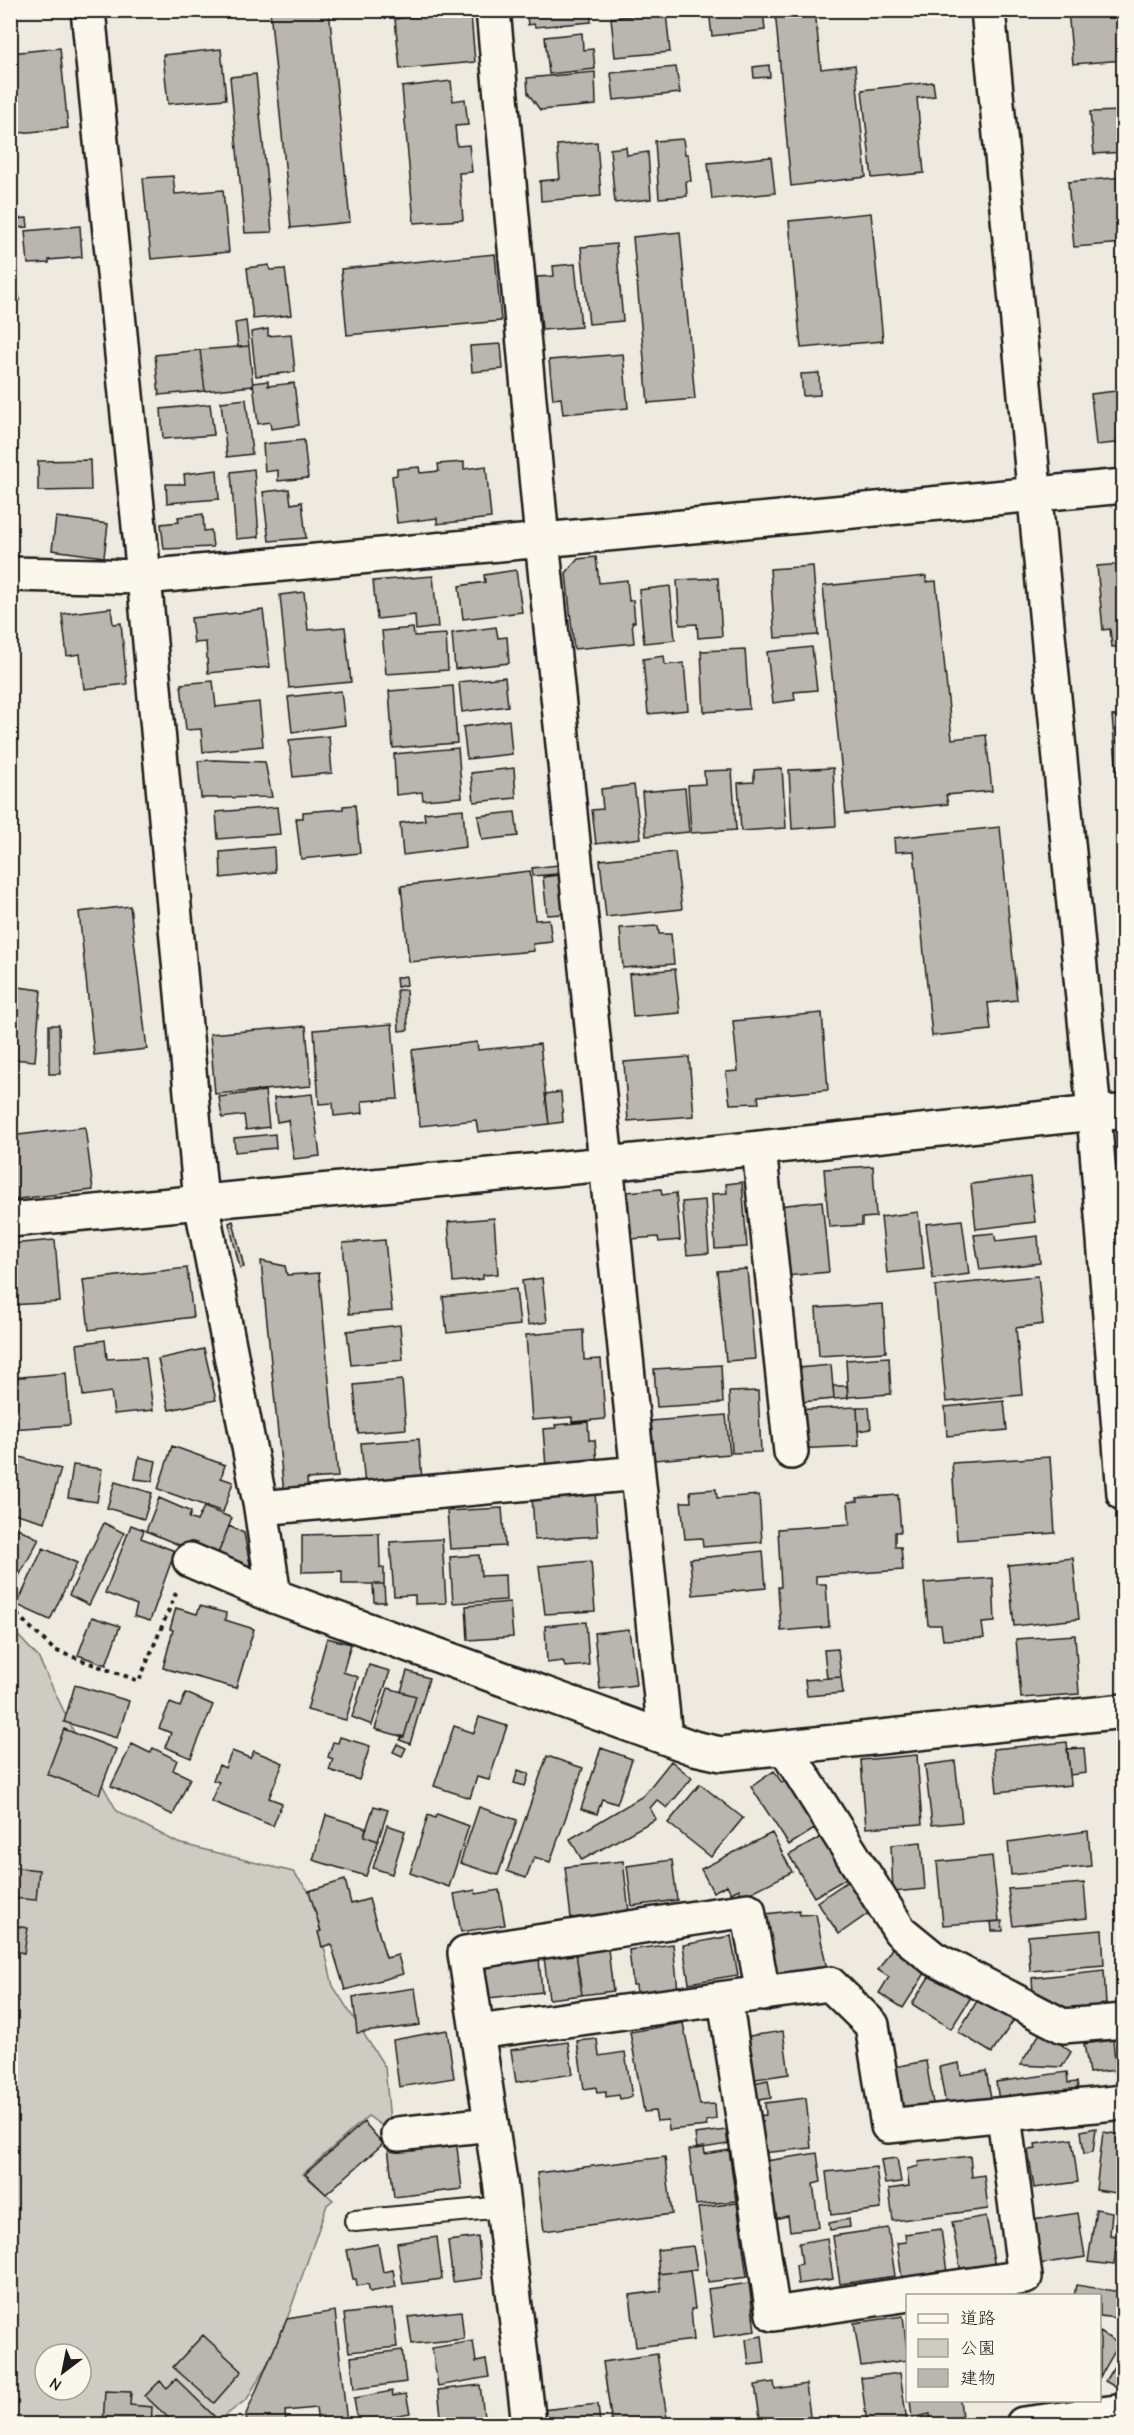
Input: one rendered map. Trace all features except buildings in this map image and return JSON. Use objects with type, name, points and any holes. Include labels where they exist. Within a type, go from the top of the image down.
[{"type":"street","points":[[88,10],[144,577],[201,1203],[261,1508],[274,1596]]},
{"type":"street","points":[[493,10],[542,540],[665,1737]]},
{"type":"street","points":[[988,10],[1035,495],[1109,1113],[1124,1494]]},
{"type":"street","points":[[10,574],[144,577],[1124,486]]},
{"type":"street","points":[[10,1220],[606,1164],[1109,1113]]},
{"type":"street","points":[[759,1148],[791,1452]]},
{"type":"street","points":[[261,1508],[638,1473]]},
{"type":"street","points":[[190,1560],[274,1596],[694,1748],[721,1754],[1124,1711]]},
{"type":"street","points":[[785,1748],[900,1931],[933,1958],[1063,2026],[1124,2021]]},
{"type":"street","points":[[529,2424],[503,2207],[465,1953],[748,1910],[763,1994]]},
{"type":"street","points":[[477,2032],[830,1984],[872,2025],[888,2126],[1124,2102]]},
{"type":"street","points":[[725,1999],[773,2314],[906,2294]]},
{"type":"street","points":[[909,2294],[1025,2277],[1004,2116]]},
{"type":"street","points":[[398,2134],[491,2124]]},
{"type":"street","points":[[1023,2424],[1124,2411]]},
{"type":"lane","points":[[355,2221],[503,2207]]},
{"type":"path","points":[[10,1608],[54,1650],[139,1682],[190,1560]]},
{"type":"green space","points":[[10,1627],[38,1657],[80,1745],[117,1811],[178,1843],[293,1872],[312,1895],[333,1986],[385,2067],[391,2132],[368,2116],[303,2174],[333,2200],[327,2205],[278,2345],[247,2399],[214,2424],[11,2424]]}]
